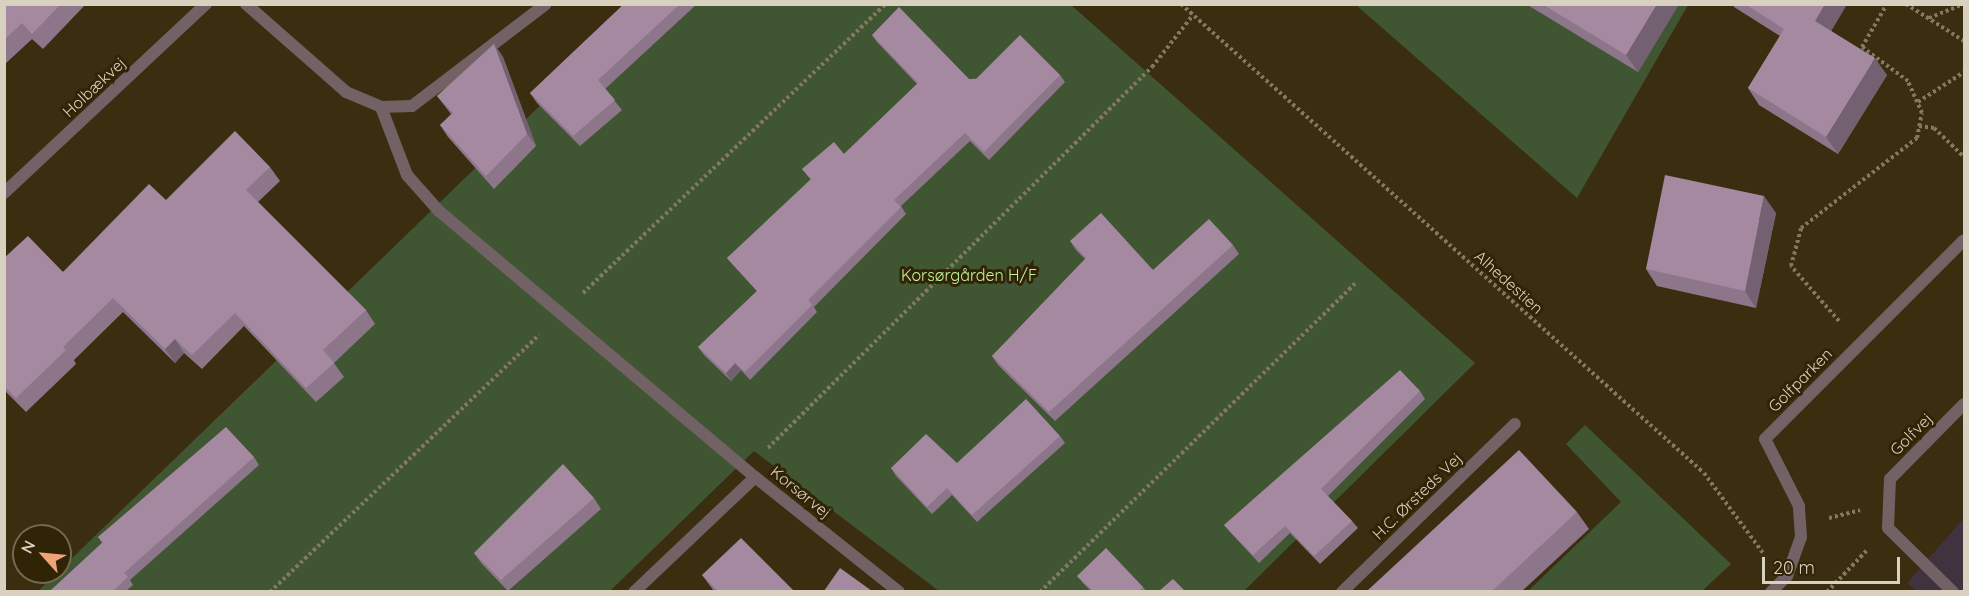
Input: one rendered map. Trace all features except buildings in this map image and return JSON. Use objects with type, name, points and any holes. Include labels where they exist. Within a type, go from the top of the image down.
[{"type":"street","name":"Holbækvej","points":[[4,193],[206,4]]},
{"type":"street","points":[[246,4],[346,92],[381,107],[412,106],[546,4]]},
{"type":"street","points":[[381,107],[407,175],[439,211],[755,477]]},
{"type":"street","name":"Golfparken","points":[[1787,576],[1800,525],[1799,506],[1765,439],[1965,240]]},
{"type":"street","name":"Golfvej","points":[[1888,528],[1890,479],[1965,404]]},
{"type":"street","name":"H.C. Ørsteds Vej","points":[[1342,591],[1515,424]]},
{"type":"street","name":"Korsørvej","points":[[634,591],[755,477],[900,591]]},
{"type":"street","points":[[1888,528],[1953,591]]},
{"type":"street","points":[[1771,591],[1787,576]]},
{"type":"path","name":"Alhedestien","points":[[1181,4],[1704,473],[1754,544],[1787,576]]},
{"type":"path","points":[[1860,344],[1791,266],[1801,228],[1917,138],[1918,102],[1908,81],[1862,47],[1887,4]]},
{"type":"path","points":[[1906,4],[1965,41]]},
{"type":"path","points":[[1928,18],[1963,4]]},
{"type":"path","points":[[755,477],[768,448],[1152,67],[1193,15]]},
{"type":"path","points":[[1918,102],[1965,72]]},
{"type":"path","points":[[1919,126],[1934,128],[1965,157]]},
{"type":"path","points":[[1040,591],[1355,283]]},
{"type":"path","points":[[1800,525],[1889,503]]},
{"type":"path","points":[[1827,591],[1888,528]]},
{"type":"shaded area","points":[[1964,518],[1964,591],[1916,591],[1907,583]]},
{"type":"green space","name":"Korsørgården H/F","points":[[644,5],[1071,5],[1475,363],[1244,591],[939,591],[754,451],[610,591],[37,592],[45,584],[72,584],[72,558]]},
{"type":"green space","points":[[1356,5],[1688,5],[1577,198]]},
{"type":"green space","points":[[1585,425],[1731,564],[1702,591],[1528,591],[1621,502],[1566,444]]}]
